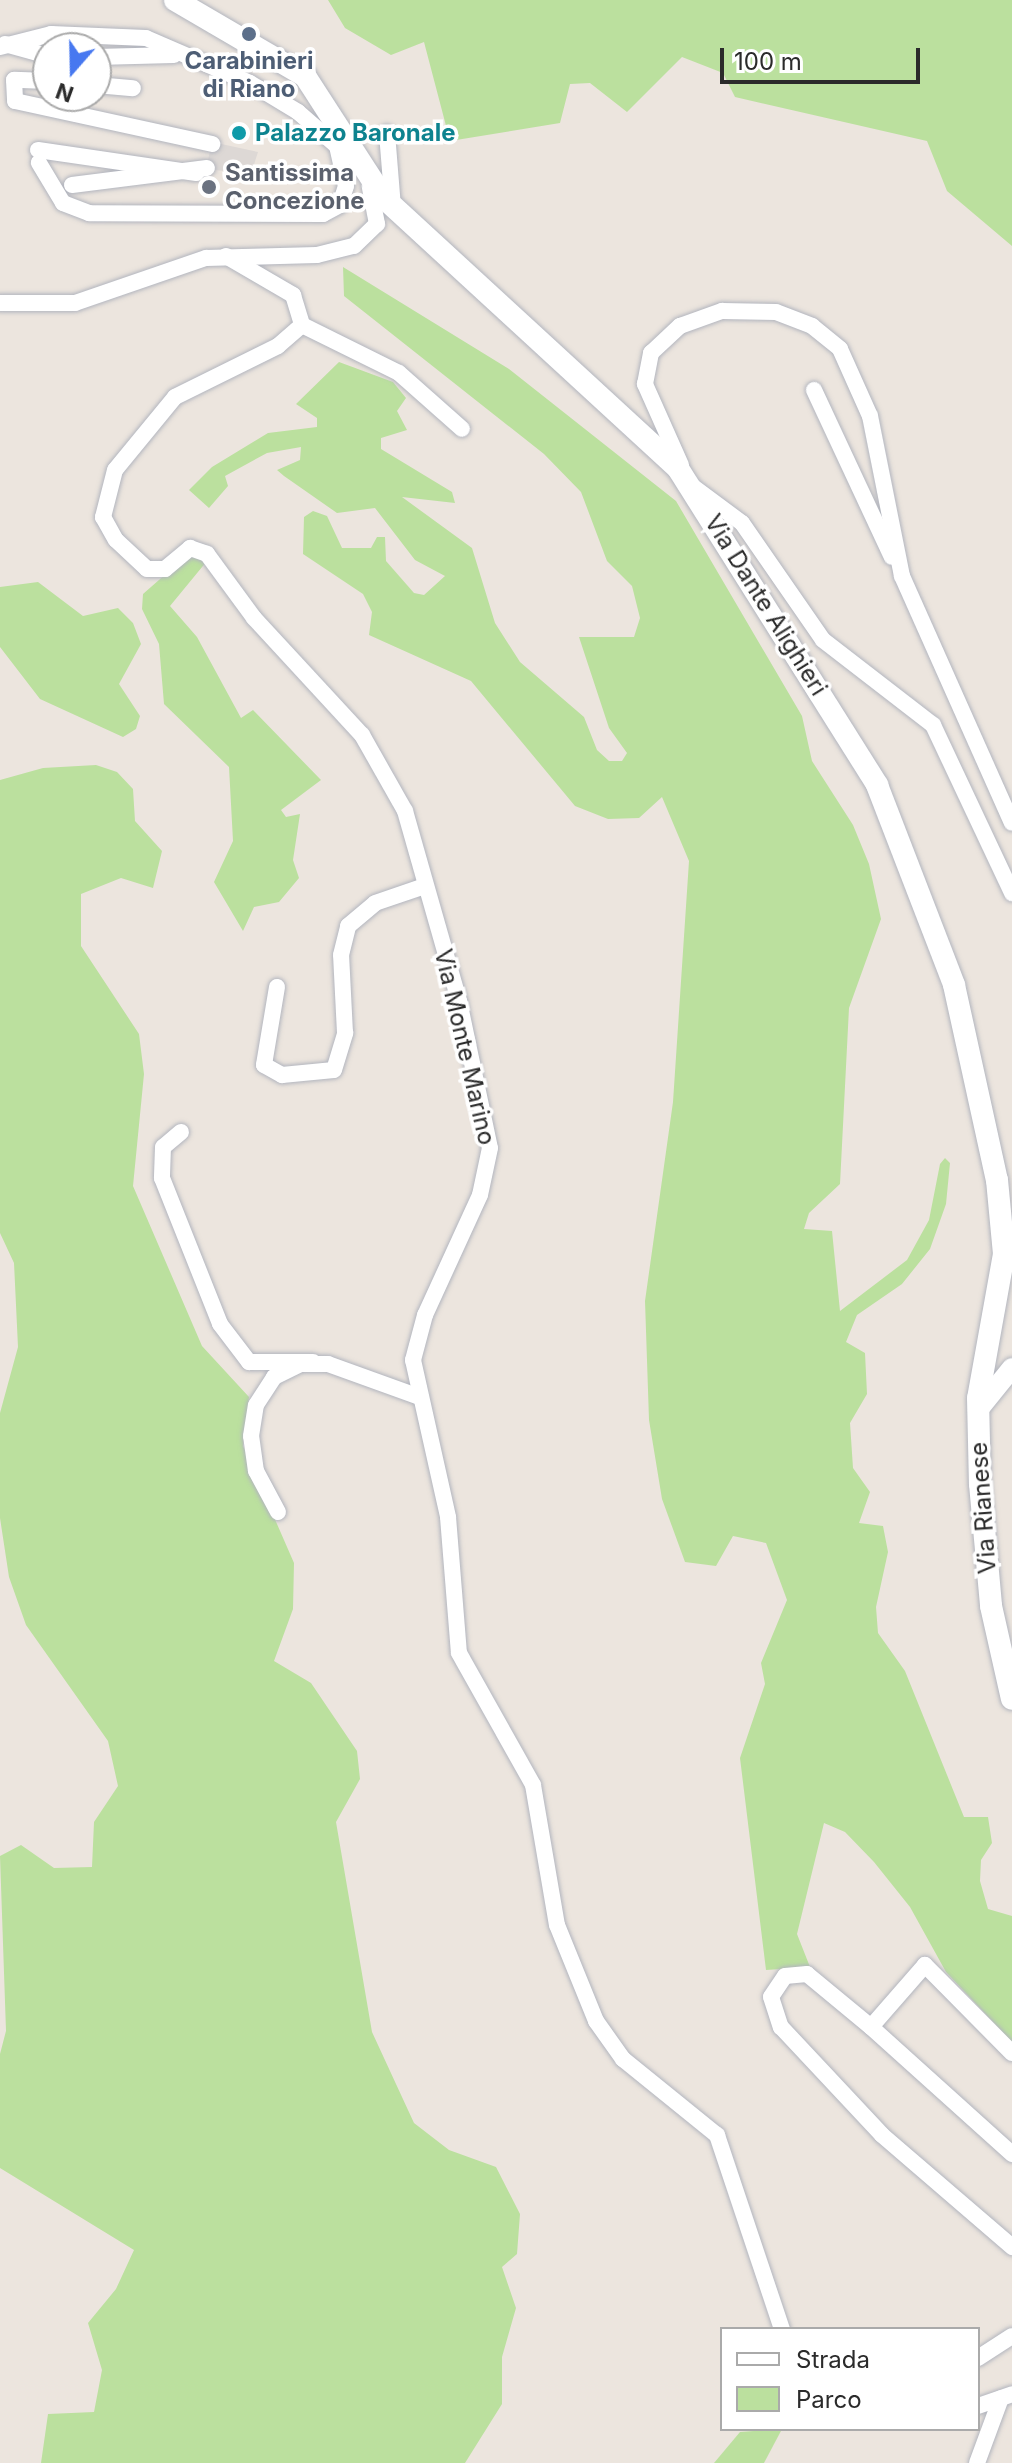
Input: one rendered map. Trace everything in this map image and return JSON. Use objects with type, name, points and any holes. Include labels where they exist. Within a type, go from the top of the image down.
[{"type":"main road","name":"Via Dante Alighieri","points":[[175,0],[301,73],[339,142],[393,208],[653,443],[694,489],[865,760],[954,985],[1003,1235],[978,1410]]},
{"type":"main road","name":"Via Rianese","points":[[978,1410],[989,1591],[1012,1699]]},
{"type":"street","points":[[2,45],[51,34],[129,34],[267,92],[339,142],[346,167],[345,194],[337,208],[319,215],[84,212],[63,203],[39,156],[201,170],[72,185]]},
{"type":"street","points":[[2,45],[32,52]]},
{"type":"street","points":[[112,57],[180,55]]},
{"type":"street","points":[[32,81],[14,80],[15,101],[32,105]]},
{"type":"street","points":[[112,86],[133,88]]},
{"type":"street","points":[[65,112],[212,144]]},
{"type":"street","points":[[387,133],[393,208]]},
{"type":"street","points":[[0,303],[82,302],[226,256],[317,255],[358,244],[378,220],[367,178]]},
{"type":"street","points":[[226,256],[289,291],[300,305],[302,325],[399,373],[462,429]]},
{"type":"street","points":[[902,576],[857,377],[834,343],[796,318],[772,312],[714,313],[680,326],[651,353],[648,397],[694,489],[742,523],[823,640],[933,725],[1012,893]]},
{"type":"street","name":"Via Monte Marino","points":[[302,325],[278,346],[175,397],[115,470],[102,512],[113,537],[143,567],[165,569],[190,548],[211,559],[254,618],[378,757],[405,811],[459,1001],[490,1148],[480,1195],[417,1337],[417,1396],[448,1517],[459,1653],[533,1785],[552,1903],[576,1978],[611,2046],[717,2135],[781,2327]]},
{"type":"street","points":[[814,390],[902,576],[1012,823]]},
{"type":"street","points":[[277,987],[264,1065],[282,1075],[334,1070],[345,1041],[341,955],[348,926],[365,908],[425,886]]},
{"type":"street","points":[[181,1132],[163,1147],[162,1178],[220,1324],[249,1362],[313,1362],[417,1396]]},
{"type":"street","points":[[278,1512],[254,1461],[253,1416],[274,1377],[313,1362]]},
{"type":"street","points":[[978,1410],[1012,1368]]},
{"type":"street","points":[[871,2027],[925,1965],[1012,2053]]},
{"type":"street","points":[[1012,2154],[811,1975],[790,1973],[772,1993],[776,2022],[882,2135],[1012,2247]]},
{"type":"street","points":[[980,2357],[1012,2336]]},
{"type":"street","points":[[980,2405],[1006,2396]]},
{"type":"street","points":[[977,2463],[1006,2396]]},
{"type":"green space","points":[[328,0],[1012,0],[1012,246],[947,191],[927,141],[735,97],[723,73],[682,57],[627,112],[590,83],[570,84],[560,123],[450,141],[424,42],[391,55],[345,28]]},
{"type":"green space","points":[[343,267],[509,369],[676,501],[802,716],[812,761],[853,825],[869,864],[881,919],[849,1008],[840,1184],[809,1213],[804,1229],[832,1231],[840,1311],[907,1260],[929,1220],[940,1164],[945,1158],[950,1163],[946,1204],[930,1249],[902,1284],[857,1315],[846,1342],[865,1353],[867,1394],[850,1423],[853,1468],[870,1492],[859,1523],[883,1526],[888,1552],[876,1607],[878,1633],[905,1671],[964,1817],[988,1817],[992,1843],[981,1860],[980,1881],[988,1909],[1012,1916],[1012,2042],[946,1972],[910,1907],[874,1862],[845,1832],[824,1823],[797,1934],[810,1967],[766,1970],[740,1758],[765,1684],[761,1663],[787,1600],[766,1543],[733,1536],[716,1566],[685,1562],[662,1499],[649,1420],[645,1301],[673,1102],[689,861],[662,797],[639,818],[608,819],[575,806],[471,681],[369,635],[372,612],[363,594],[303,554],[304,517],[313,511],[327,516],[342,548],[371,548],[377,537],[385,537],[386,561],[414,593],[424,595],[445,576],[415,560],[375,508],[337,513],[277,470],[300,460],[301,447],[267,453],[225,476],[228,486],[209,508],[189,490],[212,467],[268,433],[317,427],[317,418],[296,404],[339,362],[393,382],[406,398],[397,411],[407,430],[381,438],[381,449],[452,492],[455,503],[402,497],[472,548],[495,623],[520,662],[584,717],[597,750],[609,761],[622,761],[627,753],[609,728],[579,637],[634,637],[640,618],[632,586],[607,561],[581,492],[544,454],[344,296]]},
{"type":"green space","points":[[192,551],[207,561],[170,606],[197,637],[241,718],[253,710],[321,780],[281,810],[286,817],[300,814],[293,860],[299,878],[279,902],[254,907],[243,931],[214,882],[233,841],[229,767],[164,704],[159,644],[142,609],[143,594]]},
{"type":"green space","points":[[38,582],[83,616],[118,608],[133,623],[141,644],[119,684],[140,716],[136,729],[123,737],[40,699],[0,647],[0,587]]},
{"type":"green space","points":[[96,765],[117,772],[133,789],[135,821],[162,851],[153,888],[121,878],[81,894],[81,946],[139,1034],[144,1074],[133,1186],[202,1346],[249,1397],[243,1446],[294,1563],[293,1609],[274,1661],[311,1683],[357,1751],[360,1779],[336,1822],[372,2032],[414,2123],[449,2150],[496,2167],[520,2214],[517,2254],[502,2267],[516,2308],[502,2357],[502,2404],[465,2463],[41,2463],[48,2414],[94,2412],[102,2370],[88,2323],[116,2289],[134,2250],[0,2168],[0,2054],[6,2031],[0,1856],[21,1845],[54,1868],[92,1867],[94,1822],[118,1786],[108,1741],[26,1625],[9,1577],[0,1518],[0,1413],[18,1347],[14,1263],[0,1233],[0,780],[43,768]]},
{"type":"green space","points":[[781,2431],[764,2463],[714,2463],[740,2432]]},
{"type":"shaded area","points":[[212,142],[258,152],[251,174],[206,169]]},
{"type":"place","name":"Carabinieri di Riano","points":[[249,34]]},
{"type":"place","name":"Palazzo Baronale","points":[[239,133]]},
{"type":"place","name":"Santissima Concezione","points":[[209,187]]}]
